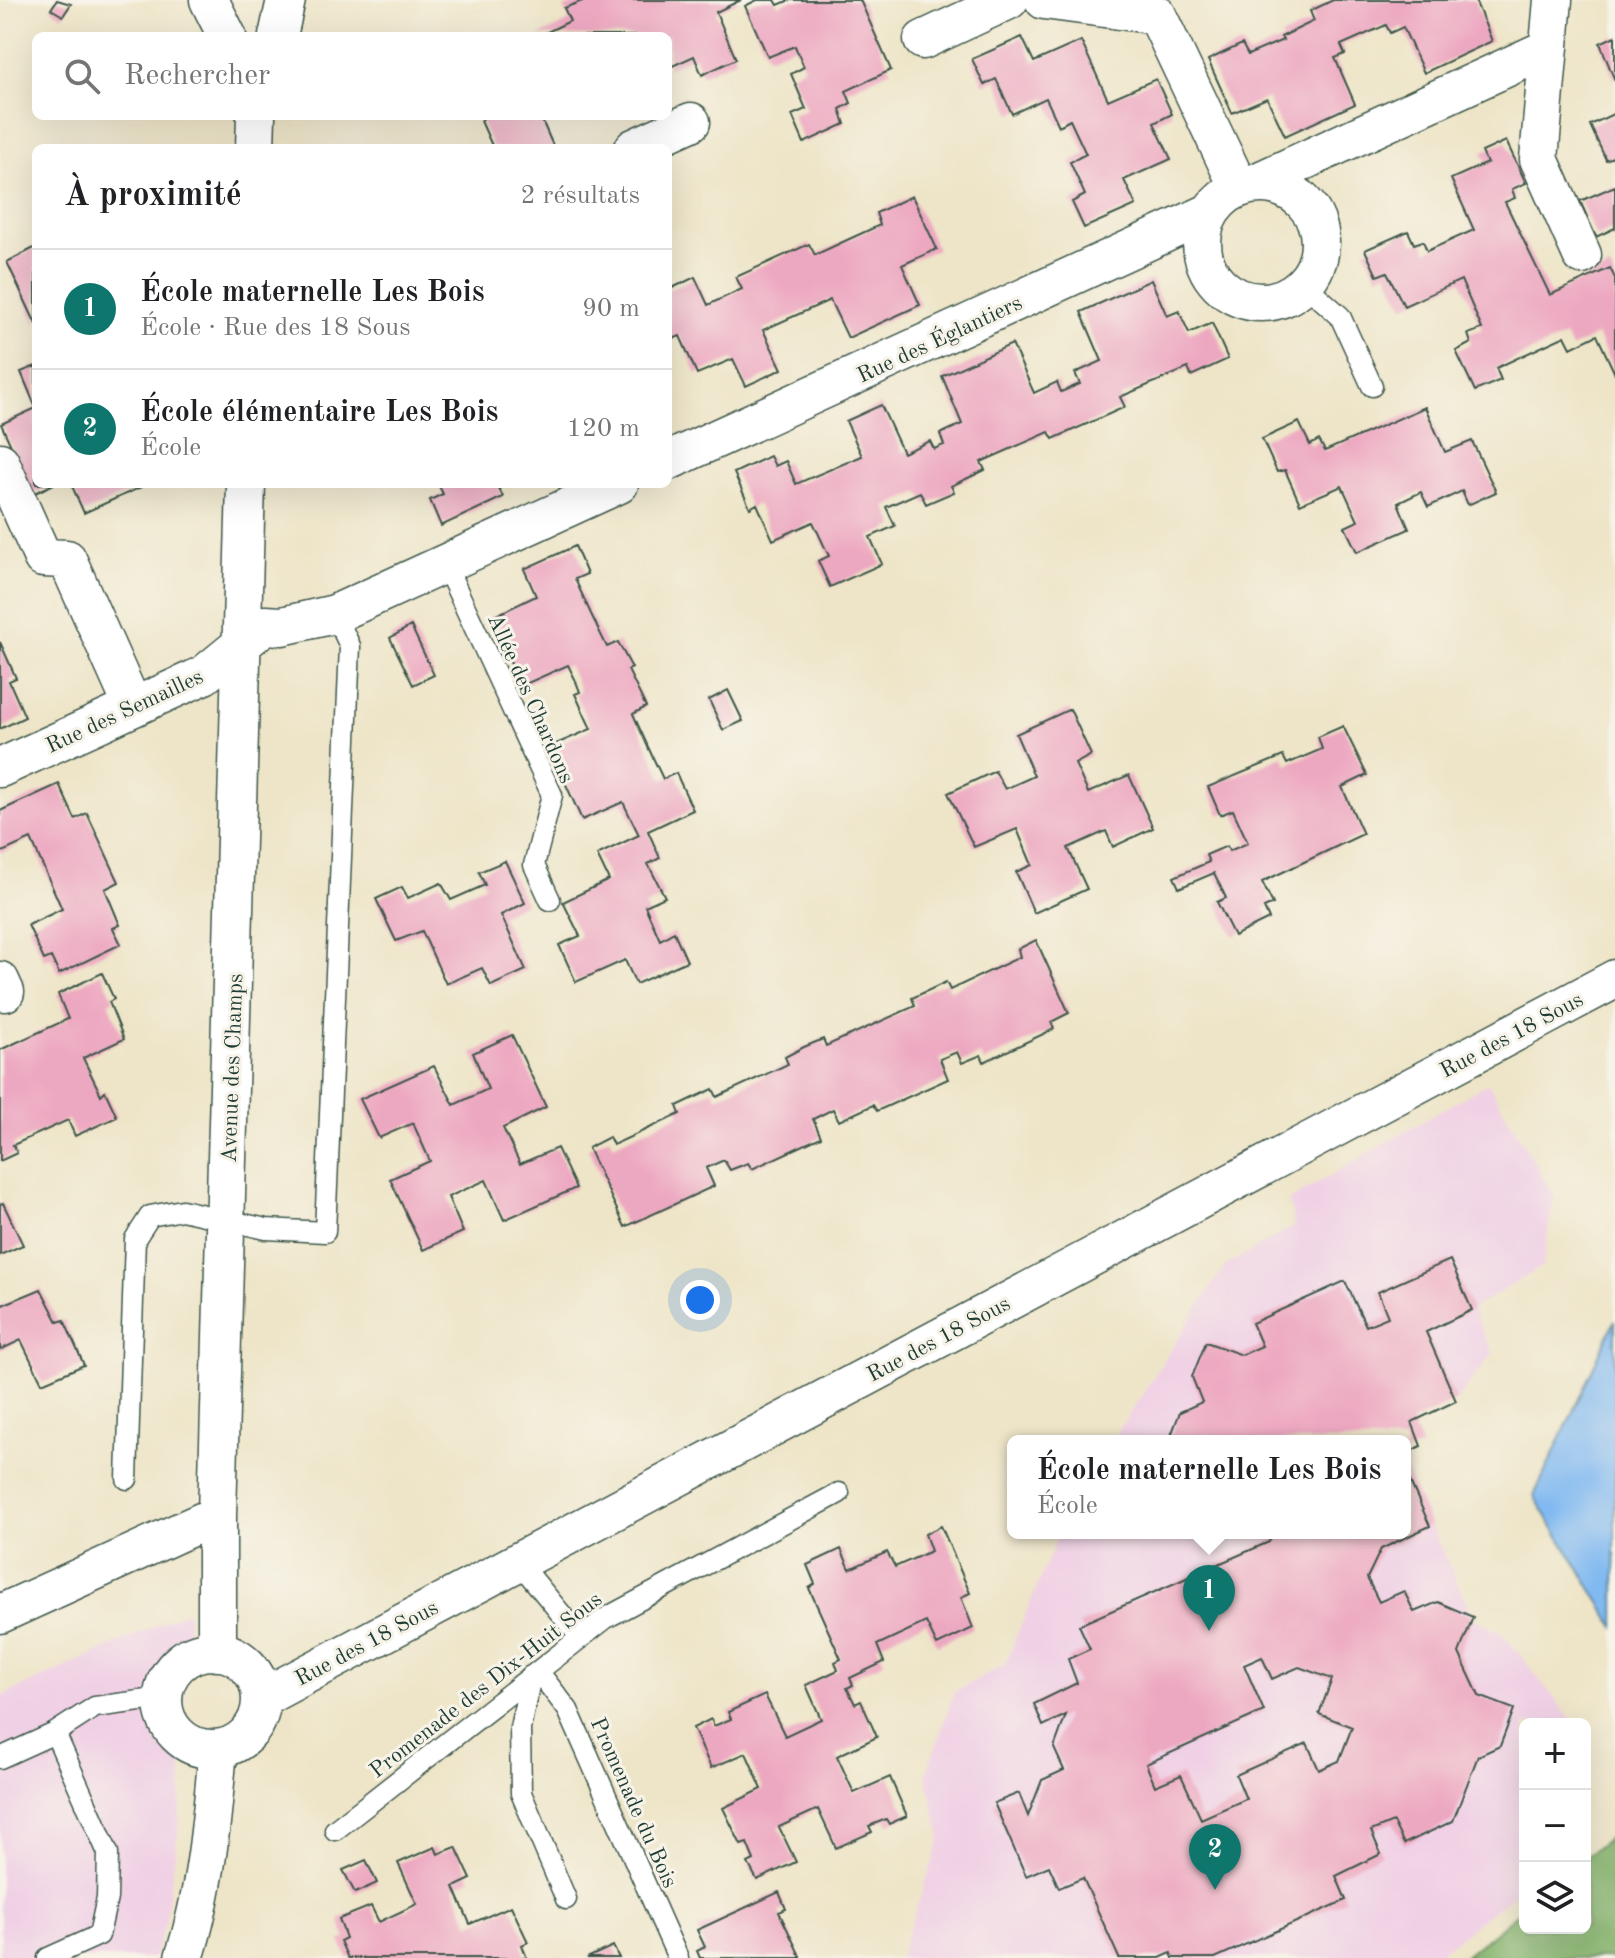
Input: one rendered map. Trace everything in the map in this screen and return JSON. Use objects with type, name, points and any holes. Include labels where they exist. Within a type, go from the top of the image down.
[{"type":"street","points":[[209,0],[225,32]]},
{"type":"street","points":[[279,32],[286,0]]},
{"type":"street","points":[[923,40],[1009,0]]},
{"type":"street","points":[[1044,0],[1157,15],[1246,186]]},
{"type":"street","points":[[1553,0],[1539,159],[1582,255]]},
{"type":"street","points":[[1246,186],[1289,190],[1314,216],[1320,252],[1315,270],[1289,296],[1271,303],[1233,297],[1218,285],[1207,269],[1201,251],[1202,232],[1209,213],[1246,186],[1549,48]]},
{"type":"street","points":[[255,144],[256,120]]},
{"type":"street","points":[[643,144],[691,122]]},
{"type":"street","name":"Rue des Églantiers","points":[[672,459],[1209,213]]},
{"type":"street","points":[[0,462],[43,558],[67,559],[133,707]]},
{"type":"street","name":"Avenue des Champs","points":[[217,1652],[217,1515],[246,488]]},
{"type":"street","points":[[243,643],[265,625],[282,626],[335,614],[603,488]]},
{"type":"street","name":"Rue des Semailles","points":[[0,768],[204,675],[243,643]]},
{"type":"street","name":"Rue des 18 Sous","points":[[262,1698],[1614,979]]},
{"type":"street","points":[[0,1614],[217,1515]]},
{"type":"street","points":[[217,1652],[236,1657],[251,1670],[262,1698],[257,1721],[250,1732],[230,1746],[218,1749],[197,1747],[179,1737],[167,1719],[163,1698],[170,1676],[185,1660],[195,1654],[217,1652]]},
{"type":"street","points":[[184,1958],[194,1928],[209,1840],[218,1749]]},
{"type":"lane","points":[[1304,284],[1340,316],[1372,386]]},
{"type":"lane","name":"Allée des Chardons","points":[[445,564],[552,795],[534,865],[550,900]]},
{"type":"lane","points":[[127,1479],[135,1239],[150,1216],[182,1210],[266,1229],[325,1232],[350,646],[335,614]]},
{"type":"lane","name":"Promenade des Dix-Huit Sous","points":[[335,1830],[606,1618],[839,1493]]},
{"type":"lane","points":[[518,1561],[580,1637]]},
{"type":"lane","points":[[535,1673],[520,1728],[521,1793],[566,1899]]},
{"type":"lane","name":"Promenade du Bois","points":[[535,1673],[568,1710],[678,1958]]},
{"type":"lane","points":[[0,1758],[55,1733],[95,1707],[163,1698]]},
{"type":"lane","points":[[55,1733],[108,1853],[107,1898],[91,1958]]},
{"type":"lane","points":[[48,1958],[99,1935]]},
{"type":"shaded area","points":[[1488,1083],[1554,1196],[1542,1267],[1472,1309],[1493,1353],[1456,1401],[1412,1422],[1421,1446],[1411,1451],[1411,1435],[1116,1435],[1225,1266],[1294,1226],[1289,1200]]},
{"type":"shaded area","points":[[1411,1483],[1473,1617],[1505,1636],[1570,1718],[1519,1718],[1519,1891],[1432,1958],[899,1958],[941,1838],[926,1775],[954,1692],[1005,1664],[1057,1539],[1411,1539]]},
{"type":"shaded area","points":[[188,1611],[180,1816],[166,1920],[154,1958],[0,1958],[0,1697]]},
{"type":"green space","points":[[1615,1833],[1615,1958],[1463,1958],[1519,1912],[1519,1934],[1591,1934],[1591,1852]]},
{"type":"water","points":[[1615,1320],[1615,1627],[1534,1496]]},
{"type":"building","points":[[57,0],[71,4],[63,16],[51,9]]},
{"type":"building","points":[[585,0],[741,0],[716,12],[736,59],[702,75],[694,56],[672,66],[672,32],[547,32],[570,21],[564,8]]},
{"type":"building","points":[[757,0],[775,0],[778,5],[790,0],[860,0],[891,70],[846,91],[851,103],[840,109],[845,124],[804,143],[792,115],[806,109],[791,74],[804,67],[795,46],[768,57],[745,6]]},
{"type":"building","points":[[1333,0],[1475,0],[1492,41],[1424,73],[1403,27],[1390,33],[1386,25],[1341,45],[1345,54],[1335,58],[1355,104],[1285,136],[1267,98],[1232,113],[1208,60],[1242,44],[1248,55],[1283,40],[1281,37],[1314,21],[1310,11]]},
{"type":"building","points":[[1615,36],[1615,81],[1600,43]]},
{"type":"building","points":[[1022,37],[1034,62],[1081,41],[1108,100],[1156,79],[1172,114],[1154,123],[1171,159],[1124,180],[1136,205],[1084,228],[1072,202],[1085,195],[1070,162],[1086,154],[1070,120],[1059,126],[1046,98],[1012,114],[996,79],[984,85],[972,59]]},
{"type":"building","points":[[1615,113],[1615,156],[1606,160],[1590,125]]},
{"type":"building","points":[[542,120],[552,144],[491,144],[481,121]]},
{"type":"building","points":[[1506,141],[1526,183],[1512,189],[1515,198],[1505,202],[1550,295],[1610,268],[1615,278],[1615,374],[1597,335],[1571,348],[1565,336],[1496,368],[1501,380],[1475,391],[1456,351],[1471,343],[1468,334],[1482,329],[1461,280],[1404,306],[1387,272],[1377,276],[1365,250],[1408,231],[1414,244],[1423,241],[1427,251],[1474,230],[1451,179],[1487,163],[1482,152]]},
{"type":"building","points":[[1615,186],[1615,228],[1596,237],[1580,201]]},
{"type":"building","points":[[912,196],[937,249],[902,265],[920,305],[848,338],[830,300],[763,330],[782,369],[746,386],[733,359],[697,374],[680,336],[672,339],[672,288],[695,277],[708,305],[742,289],[736,277],[809,244],[815,255],[880,225],[876,213]]},
{"type":"building","points":[[32,249],[32,315],[7,262]]},
{"type":"building","points":[[1151,280],[1167,316],[1179,311],[1189,333],[1212,323],[1228,359],[1191,376],[1188,368],[1120,397],[1125,407],[1053,439],[1049,432],[981,462],[985,470],[951,486],[954,492],[926,504],[920,492],[886,507],[895,526],[870,537],[882,564],[830,587],[818,561],[829,556],[813,522],[773,540],[757,504],[750,508],[734,473],[770,456],[775,466],[786,461],[796,484],[862,456],[846,421],[881,405],[903,453],[930,441],[934,449],[944,445],[940,434],[962,424],[942,376],[1012,344],[1034,393],[1057,382],[1061,392],[1080,384],[1075,373],[1102,361],[1081,312]]},
{"type":"building","points":[[32,368],[32,398],[21,372]]},
{"type":"building","points":[[1425,407],[1445,452],[1472,441],[1496,492],[1468,505],[1462,491],[1428,507],[1421,492],[1398,503],[1409,529],[1357,552],[1345,527],[1358,521],[1342,486],[1300,504],[1285,470],[1277,472],[1262,439],[1299,422],[1310,445],[1319,440],[1325,451]]},
{"type":"building","points":[[32,410],[32,488],[46,488],[33,494],[1,424]]},
{"type":"building","points":[[73,488],[139,488],[84,513]]},
{"type":"building","points":[[440,488],[499,488],[503,497],[441,526],[430,500],[443,494]]},
{"type":"building","points":[[575,546],[587,574],[575,579],[607,647],[618,642],[632,668],[628,670],[646,707],[633,714],[663,779],[676,773],[693,810],[648,831],[660,858],[648,864],[665,897],[645,906],[660,940],[674,932],[687,961],[636,984],[625,960],[576,982],[559,945],[580,936],[563,902],[609,880],[597,855],[639,835],[623,802],[582,820],[549,747],[591,729],[575,694],[580,692],[575,679],[568,665],[521,686],[490,618],[536,596],[524,569]]},
{"type":"building","points":[[411,626],[434,675],[413,685],[390,638]]},
{"type":"building","points":[[0,642],[16,678],[9,681],[25,717],[0,729]]},
{"type":"building","points":[[728,690],[743,721],[723,730],[709,700]]},
{"type":"building","points":[[1070,709],[1091,755],[1075,764],[1088,793],[1129,775],[1153,828],[1113,847],[1106,831],[1068,848],[1087,889],[1034,913],[1016,872],[1032,865],[1017,829],[974,847],[948,793],[995,771],[1005,789],[1034,776],[1016,734]]},
{"type":"building","points":[[1343,726],[1367,775],[1342,787],[1363,834],[1262,882],[1273,904],[1264,908],[1269,919],[1234,936],[1217,902],[1226,898],[1214,873],[1179,888],[1174,877],[1209,862],[1206,855],[1227,846],[1229,851],[1248,843],[1233,810],[1220,815],[1208,787],[1283,756],[1287,764],[1322,749],[1318,737]]},
{"type":"building","points":[[59,784],[75,819],[87,813],[119,882],[105,889],[120,925],[113,928],[121,944],[59,974],[51,957],[44,960],[28,925],[62,909],[31,839],[0,853],[0,811]]},
{"type":"building","points":[[505,861],[525,903],[501,915],[526,970],[491,986],[482,968],[446,984],[422,931],[396,941],[376,899],[402,887],[408,898],[441,883],[451,900],[485,885],[479,872]]},
{"type":"building","points":[[1036,940],[1069,1013],[1051,1022],[1054,1029],[984,1062],[981,1055],[962,1063],[957,1052],[940,1059],[948,1079],[877,1111],[873,1105],[839,1121],[833,1109],[813,1119],[821,1137],[752,1169],[748,1163],[730,1170],[724,1160],[706,1168],[714,1186],[625,1227],[588,1148],[609,1137],[613,1145],[680,1114],[677,1106],[713,1089],[717,1097],[788,1064],[785,1057],[804,1047],[823,1039],[826,1046],[915,1006],[912,998],[946,982],[950,990],[1020,957],[1018,949]]},
{"type":"building","points":[[102,973],[114,999],[109,1002],[124,1039],[83,1058],[101,1095],[105,1091],[117,1117],[75,1136],[68,1120],[13,1145],[17,1153],[0,1161],[0,1050],[68,1019],[58,994]]},
{"type":"building","points":[[512,1035],[546,1107],[503,1128],[520,1164],[557,1148],[576,1188],[504,1220],[486,1180],[448,1197],[463,1232],[423,1250],[390,1179],[430,1161],[413,1123],[379,1138],[360,1099],[434,1066],[454,1105],[488,1089],[473,1053]]},
{"type":"building","points":[[3,1203],[23,1245],[0,1255],[0,1204]]},
{"type":"building","points":[[1450,1260],[1472,1310],[1426,1332],[1456,1401],[1412,1422],[1421,1446],[1411,1451],[1411,1435],[1171,1435],[1180,1412],[1202,1402],[1192,1377],[1206,1342],[1242,1355],[1262,1346],[1252,1323],[1345,1281],[1366,1326],[1388,1317],[1378,1292]]},
{"type":"building","points":[[41,1289],[58,1322],[64,1320],[84,1365],[42,1383],[21,1340],[0,1350],[0,1306]]},
{"type":"building","points":[[1411,1483],[1430,1526],[1411,1535]]},
{"type":"building","points":[[941,1526],[970,1593],[961,1597],[973,1628],[937,1645],[926,1622],[877,1645],[884,1662],[850,1678],[853,1685],[847,1688],[855,1704],[861,1701],[877,1737],[837,1756],[854,1793],[890,1777],[907,1816],[889,1824],[886,1819],[869,1826],[872,1832],[836,1848],[818,1809],[779,1827],[796,1862],[757,1880],[748,1863],[754,1860],[747,1843],[741,1845],[723,1808],[762,1789],[746,1753],[711,1768],[693,1728],[711,1719],[714,1726],[731,1719],[728,1712],[765,1695],[785,1736],[821,1719],[806,1685],[838,1670],[835,1662],[841,1659],[809,1588],[815,1584],[807,1565],[841,1549],[850,1569],[887,1552],[895,1567],[931,1551],[925,1534]]},
{"type":"building","points":[[1270,1539],[1402,1539],[1381,1549],[1367,1578],[1379,1602],[1404,1591],[1414,1612],[1438,1602],[1473,1617],[1459,1653],[1479,1696],[1514,1709],[1500,1746],[1478,1756],[1453,1821],[1404,1844],[1393,1822],[1371,1831],[1381,1854],[1336,1876],[1346,1900],[1215,1958],[1173,1958],[1171,1953],[1160,1958],[1119,1958],[1083,1878],[1059,1888],[1049,1866],[1026,1876],[994,1803],[1019,1793],[1028,1816],[1042,1780],[1064,1770],[1054,1748],[1066,1715],[1043,1726],[1034,1704],[1077,1683],[1068,1659],[1090,1649],[1079,1625]],"holes":[[[1262,1657],[1272,1679],[1299,1667],[1332,1679],[1319,1714],[1352,1727],[1339,1761],[1319,1770],[1307,1743],[1236,1775],[1246,1799],[1201,1819],[1181,1775],[1155,1786],[1146,1764],[1264,1711],[1244,1665]]]},
{"type":"building","points":[[435,1847],[438,1854],[456,1847],[471,1879],[454,1887],[470,1924],[511,1906],[528,1942],[522,1945],[527,1958],[348,1958],[340,1941],[346,1938],[339,1919],[371,1906],[379,1922],[417,1904],[398,1863]]},
{"type":"building","points":[[366,1860],[377,1883],[355,1893],[343,1870]]},
{"type":"building","points":[[779,1892],[786,1909],[779,1912],[801,1958],[700,1958],[697,1951],[705,1947],[697,1930]]},
{"type":"building","points":[[613,1946],[619,1958],[587,1958]]},
{"type":"place","name":"École maternelle Les Bois","points":[[1209,1631]]},
{"type":"place","name":"École élémentaire Les Bois","points":[[1215,1890]]}]
